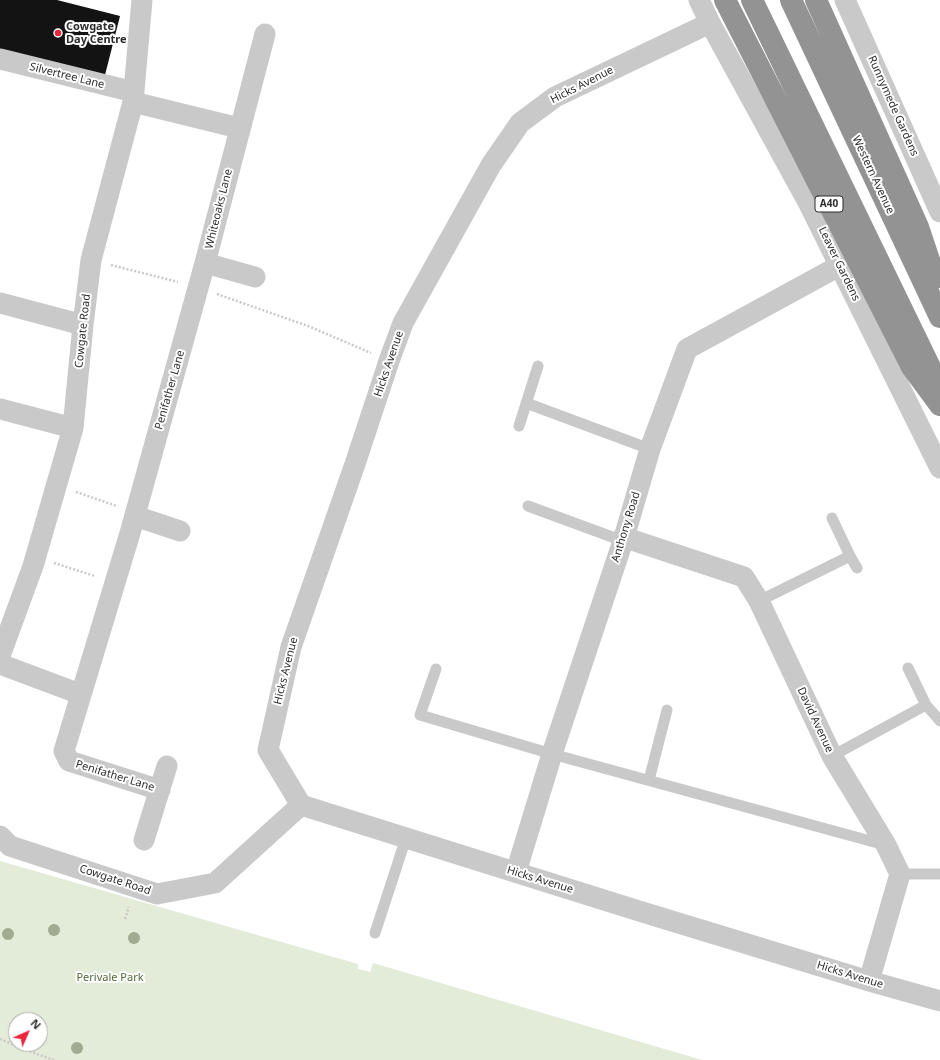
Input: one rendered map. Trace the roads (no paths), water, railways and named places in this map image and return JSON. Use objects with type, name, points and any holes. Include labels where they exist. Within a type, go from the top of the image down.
[{"type":"highway","name":"A40","points":[[725,0],[912,367],[940,405]]},
{"type":"highway","name":"A40","points":[[752,0],[940,389]]},
{"type":"highway","name":"Western Avenue","points":[[791,0],[940,317]]},
{"type":"highway","points":[[816,0],[918,227],[940,294]]},
{"type":"street","name":"Cowgate Road","points":[[0,656],[35,557],[73,428],[91,260],[133,97],[142,0]]},
{"type":"street","name":"Leaver Gardens","points":[[699,0],[710,23],[809,204],[940,468]]},
{"type":"street","name":"Runnymede Gardens","points":[[846,0],[940,212]]},
{"type":"street","name":"Hicks Avenue","points":[[710,23],[555,97],[520,123],[491,165],[403,323],[290,647],[268,750],[301,805],[869,981],[940,1001]]},
{"type":"street","name":"Whiteoaks Lane","points":[[255,277],[205,263],[265,34]]},
{"type":"street","name":"Silvertree Lane","points":[[0,59],[133,97]]},
{"type":"street","points":[[133,97],[240,128]]},
{"type":"street","name":"Penifather Lane","points":[[160,790],[69,761],[64,751],[135,516],[205,263]]},
{"type":"street","name":"Anthony Road","points":[[516,872],[552,754],[623,539],[650,449],[687,349],[839,266]]},
{"type":"street","points":[[0,302],[83,325]]},
{"type":"street","points":[[0,409],[73,428]]},
{"type":"street","points":[[135,516],[180,531]]},
{"type":"street","name":"David Avenue","points":[[623,539],[744,577],[759,601],[832,756],[886,845],[900,874]]},
{"type":"street","points":[[0,664],[80,694]]},
{"type":"street","name":"Penifather Lane","points":[[144,840],[167,766]]},
{"type":"street","name":"Cowgate Road","points":[[0,836],[10,846],[157,894],[215,883],[301,805]]},
{"type":"street","points":[[869,981],[900,874]]},
{"type":"lane","points":[[519,426],[538,366]]},
{"type":"lane","points":[[526,403],[650,449]]},
{"type":"lane","points":[[528,506],[623,539]]},
{"type":"lane","points":[[832,518],[857,568]]},
{"type":"lane","points":[[759,601],[850,556]]},
{"type":"lane","points":[[908,668],[926,705],[940,721]]},
{"type":"lane","points":[[436,669],[420,715],[552,754],[886,845]]},
{"type":"lane","points":[[832,756],[926,705]]},
{"type":"lane","points":[[648,780],[667,710]]},
{"type":"lane","points":[[375,933],[406,838]]},
{"type":"lane","points":[[900,874],[940,874]]},
{"type":"place","name":"Cowgate Day Centre","points":[[58,33]]},
{"type":"park label","name":"Perivale Park","points":[[110,978]]}]
